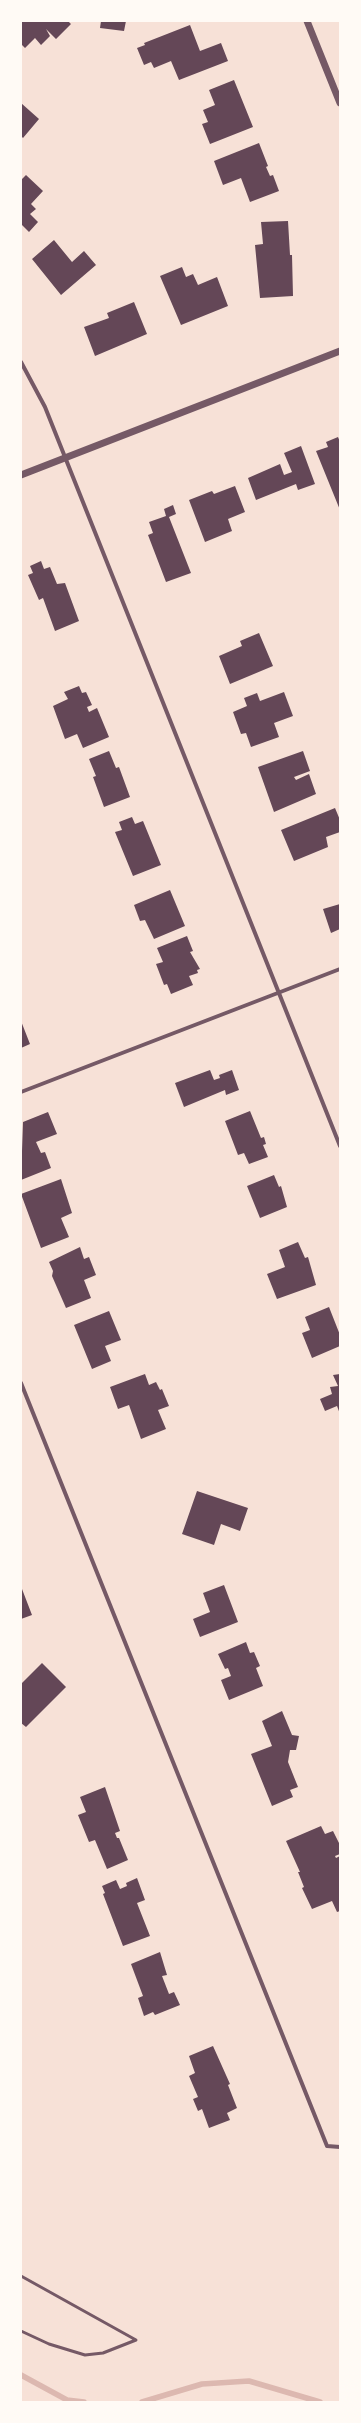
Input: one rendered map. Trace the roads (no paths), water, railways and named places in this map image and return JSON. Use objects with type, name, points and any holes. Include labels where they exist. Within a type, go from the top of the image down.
[{"type":"street","points":[[308,21],[340,103]]},
{"type":"street","points":[[21,475],[340,351]]},
{"type":"street","points":[[21,362],[45,407],[64,458],[340,1146]]},
{"type":"street","points":[[21,1092],[340,969]]},
{"type":"street","points":[[21,1383],[327,2146],[340,2147]]},
{"type":"lane","points":[[21,2276],[136,2340],[103,2354],[85,2355],[49,2344],[21,2331]]},
{"type":"waterway","points":[[21,2375],[67,2400],[84,2402]]},
{"type":"waterway","points":[[142,2402],[202,2384],[249,2381],[320,2402]]}]
